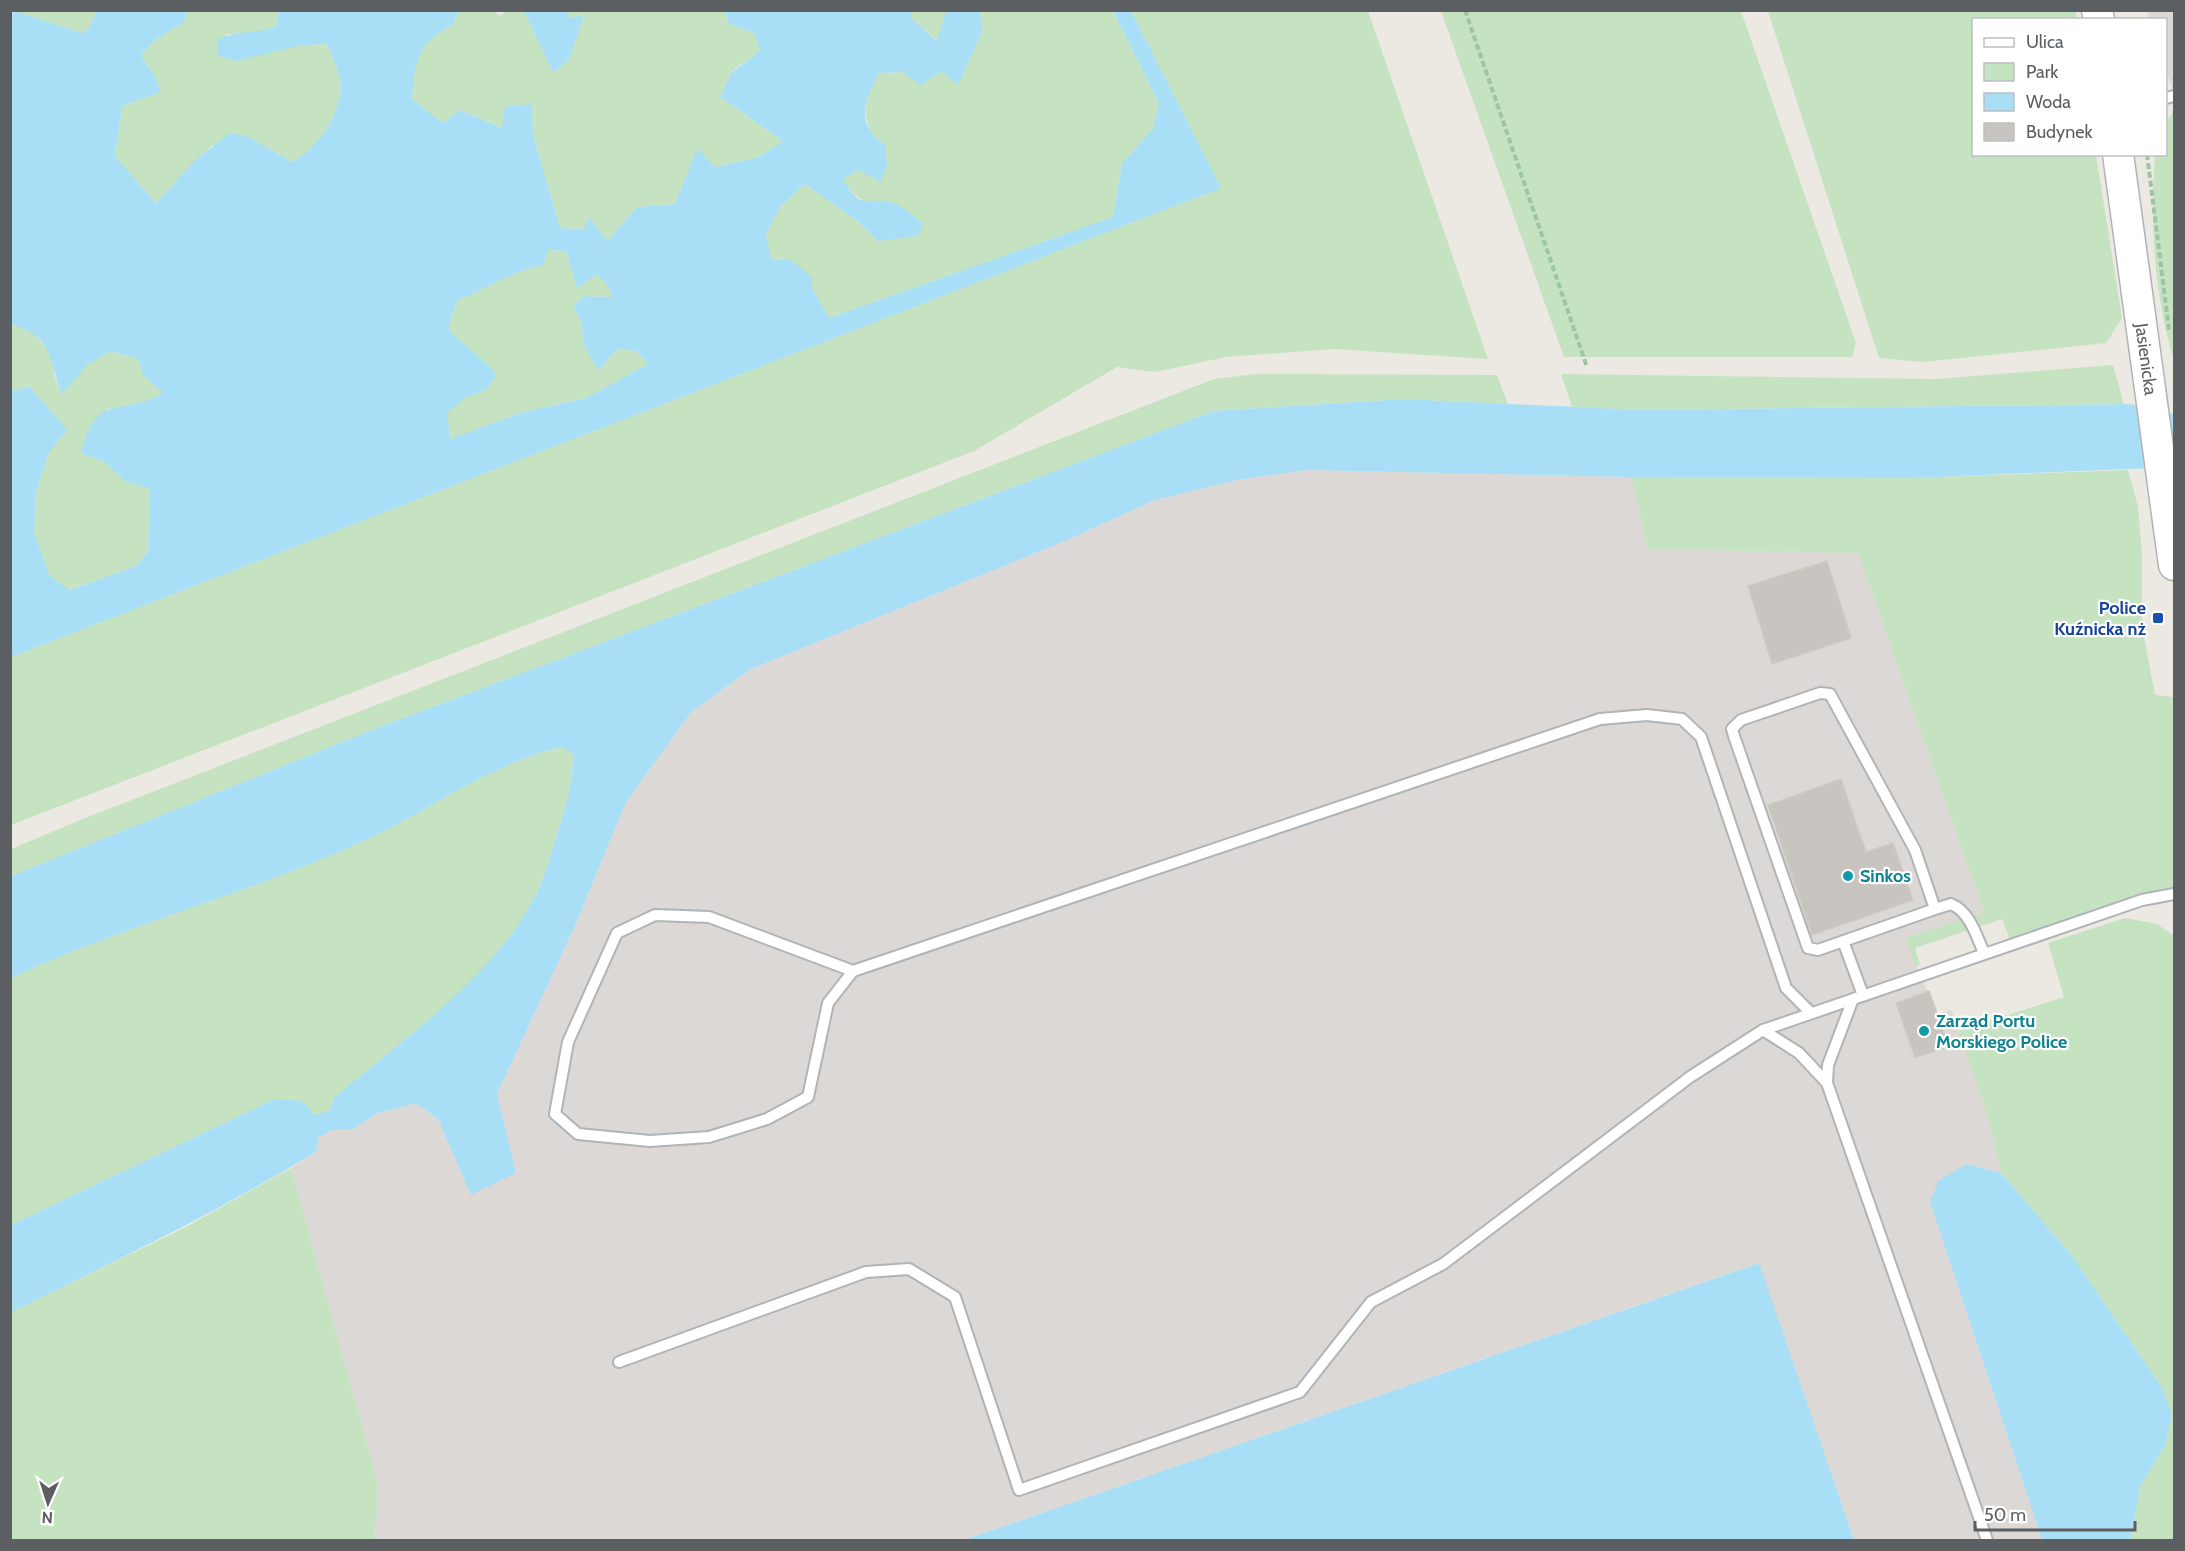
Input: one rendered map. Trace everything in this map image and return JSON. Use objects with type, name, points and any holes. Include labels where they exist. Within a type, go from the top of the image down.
[{"type":"main road","name":"Jasienicka","points":[[2118,156],[2175,565]]},
{"type":"lane","points":[[1935,909],[1915,850],[1830,694],[1820,693],[1741,720],[1732,729],[1808,948],[1818,950],[1951,904],[1959,907],[1968,918],[1984,953]]},
{"type":"lane","points":[[853,971],[709,918],[655,915],[617,933],[568,1042],[555,1114],[578,1134],[650,1142],[709,1137],[767,1119],[808,1097],[828,1003],[853,971],[1600,719],[1647,715],[1682,719],[1701,737],[1786,987],[1811,1013]]},
{"type":"lane","points":[[618,1362],[866,1272],[909,1269],[955,1297],[1019,1490],[1300,1392],[1371,1302],[1443,1264],[1690,1077],[1763,1030],[2142,900],[2175,894]]},
{"type":"lane","points":[[1843,941],[1858,997],[1828,1065],[1827,1083],[1987,1540]]},
{"type":"lane","points":[[1763,1030],[1799,1053],[1827,1083]]},
{"type":"path","points":[[1465,10],[1587,367]]},
{"type":"shaded area","points":[[2147,11],[2174,11],[2174,96],[2167,72],[2167,18],[2150,18]]},
{"type":"shaded area","points":[[1307,470],[1631,477],[1648,549],[1858,553],[1984,912],[1905,938],[1937,1014],[1951,1010],[1987,1114],[2001,1173],[1967,1164],[1930,1202],[2042,1540],[1854,1540],[1758,1263],[964,1540],[375,1540],[378,1484],[291,1168],[316,1152],[319,1137],[332,1129],[353,1129],[376,1114],[415,1103],[438,1119],[471,1194],[516,1173],[497,1094],[574,928],[626,802],[692,711],[751,669],[1065,541],[1155,500],[1237,480]]},
{"type":"green space","points":[[11,10],[97,11],[89,27],[82,33]]},
{"type":"green space","points":[[187,11],[279,11],[276,26],[262,33],[226,34],[218,55],[236,60],[302,45],[327,44],[339,75],[339,100],[335,113],[321,137],[302,156],[292,162],[272,150],[212,145],[156,203],[115,156],[122,106],[160,92],[155,77],[141,56],[155,40],[184,22]]},
{"type":"green space","points":[[459,11],[492,11],[501,16],[505,11],[524,11],[553,73],[569,60],[583,16],[569,18],[566,11],[725,11],[728,23],[755,34],[760,51],[731,72],[720,97],[783,141],[759,157],[715,167],[697,150],[675,204],[637,207],[607,241],[589,218],[585,229],[560,228],[533,135],[532,104],[503,128],[460,110],[443,123],[412,99],[419,55],[431,39],[452,26]]},
{"type":"green space","points":[[911,11],[946,11],[938,41],[911,18]]},
{"type":"green space","points":[[980,11],[1113,11],[1159,103],[1153,129],[1122,163],[1113,217],[829,318],[812,288],[791,260],[771,259],[766,234],[780,207],[805,184],[860,223],[877,241],[892,202],[863,200],[853,193],[843,179],[859,170],[872,136],[866,110],[871,90],[879,73],[941,71],[958,85],[982,32]]},
{"type":"green space","points":[[1131,11],[1368,11],[1488,359],[1334,349],[1226,357],[1155,372],[1117,367],[974,451],[11,825],[11,657],[1221,188]]},
{"type":"green space","points":[[1441,11],[1741,11],[1856,343],[1852,357],[1564,357]]},
{"type":"green space","points":[[1768,11],[2076,11],[2077,18],[1972,18],[1972,156],[2096,156],[2122,318],[2106,343],[1923,362],[1879,358]]},
{"type":"green space","points":[[2174,110],[2174,360],[2158,285],[2153,207],[2155,156],[2167,156],[2167,121]]},
{"type":"green space","points":[[548,250],[566,251],[577,288],[596,274],[608,285],[612,297],[585,296],[573,306],[582,323],[583,343],[598,370],[617,349],[637,351],[648,364],[586,398],[520,413],[450,439],[446,413],[463,399],[487,389],[449,331],[451,316],[458,300],[510,276],[542,265]]},
{"type":"green space","points":[[11,324],[31,330],[52,355],[54,374],[61,393],[87,365],[110,351],[139,359],[143,375],[164,393],[134,406],[107,409],[81,453],[105,462],[125,481],[150,489],[148,552],[136,566],[69,590],[49,575],[34,532],[36,492],[49,452],[30,387],[11,390]]},
{"type":"green space","points":[[2113,365],[2124,404],[1639,410],[1572,407],[1561,374],[1936,379]]},
{"type":"green space","points":[[1256,374],[1497,375],[1508,404],[1404,399],[1214,411],[377,728],[11,876],[11,849],[83,819],[1214,379]]},
{"type":"green space","points":[[2128,470],[2138,507],[2142,556],[2142,627],[2155,695],[2174,697],[2174,894],[2012,944],[2002,919],[1915,948],[1920,965],[1915,966],[1905,938],[1984,912],[1858,553],[1648,549],[1631,477],[1911,478]]},
{"type":"green space","points":[[562,747],[573,753],[572,774],[566,804],[541,883],[516,928],[495,956],[470,982],[444,1007],[334,1098],[330,1110],[314,1115],[275,1099],[11,1225],[11,978],[101,940],[330,856],[374,836],[489,774],[537,754]]},
{"type":"green space","points":[[2125,918],[2157,924],[2174,936],[2174,1540],[2130,1540],[2140,1487],[2165,1445],[2172,1416],[2161,1386],[2072,1256],[2001,1173],[1987,1114],[1958,1031],[2064,997],[2048,943]]},
{"type":"green space","points":[[291,1168],[378,1484],[375,1540],[11,1540],[11,1312],[184,1228]]},
{"type":"water","points":[[97,11],[187,11],[184,22],[155,40],[141,56],[155,77],[161,92],[122,106],[115,156],[156,203],[195,160],[230,133],[247,136],[292,162],[302,156],[321,137],[335,113],[339,100],[339,75],[327,44],[302,45],[236,61],[217,55],[217,40],[231,34],[276,26],[279,11],[459,11],[452,26],[440,32],[424,46],[416,64],[412,99],[443,123],[460,110],[502,128],[505,106],[532,104],[533,135],[560,228],[584,229],[589,217],[607,241],[637,207],[675,204],[697,149],[715,167],[759,157],[783,141],[720,97],[731,73],[760,51],[755,34],[728,23],[725,11],[911,11],[911,18],[937,41],[946,11],[980,11],[982,32],[958,85],[941,71],[921,85],[902,72],[879,73],[865,111],[869,128],[885,145],[887,165],[880,182],[859,170],[843,179],[859,199],[899,205],[923,223],[918,236],[877,241],[860,223],[805,184],[780,207],[766,234],[771,259],[791,260],[812,277],[812,288],[829,318],[1113,217],[1122,163],[1153,129],[1159,103],[1113,11],[1131,11],[1221,188],[11,657],[11,390],[30,387],[67,430],[49,452],[36,492],[34,532],[49,575],[70,590],[136,566],[148,552],[150,489],[125,481],[105,462],[81,453],[87,433],[102,413],[148,400],[163,393],[143,375],[139,359],[110,351],[87,365],[62,394],[51,359],[42,342],[25,329],[11,324],[11,13],[18,12],[82,33],[89,27]],"holes":[[[548,250],[566,251],[577,288],[596,274],[608,285],[612,297],[585,296],[573,306],[582,323],[583,343],[598,370],[617,349],[637,351],[648,364],[586,398],[520,413],[450,439],[447,413],[463,399],[487,389],[497,373],[449,331],[451,316],[458,300],[510,276],[543,265]]]},
{"type":"water","points":[[524,11],[566,11],[569,18],[584,15],[569,60],[553,73]]},
{"type":"water","points":[[1404,399],[1639,410],[2130,404],[2174,414],[2174,467],[1911,478],[1631,477],[1307,470],[1237,480],[1155,500],[1065,541],[751,669],[692,711],[626,802],[574,928],[497,1094],[516,1173],[471,1195],[438,1119],[415,1103],[376,1114],[353,1129],[332,1130],[319,1137],[316,1152],[279,1174],[165,1236],[11,1312],[11,1225],[275,1099],[303,1101],[314,1115],[330,1110],[334,1098],[470,982],[516,928],[538,891],[566,804],[572,775],[573,754],[562,747],[513,763],[374,836],[330,856],[101,940],[11,978],[11,876],[377,728],[1214,411]]},
{"type":"water","points":[[1967,1164],[2001,1173],[2072,1256],[2161,1386],[2172,1415],[2165,1445],[2140,1487],[2130,1540],[2042,1540],[1930,1202],[1939,1180]]},
{"type":"water","points":[[1759,1263],[1854,1540],[964,1540]]},
{"type":"building","points":[[1827,561],[1851,638],[1772,664],[1748,586]]},
{"type":"building","name":"Sinkos","points":[[1841,779],[1866,852],[1893,843],[1913,900],[1812,935],[1768,805]]},
{"type":"building","name":"Zarząd Portu Morskiego Police","points":[[1929,991],[1949,1046],[1915,1058],[1896,1003]]},
{"type":"place","name":"Police Kuźnicka nż","points":[[2158,618]]},
{"type":"place","name":"Sinkos","points":[[1848,876]]},
{"type":"place","name":"Zarząd Portu Morskiego Police","points":[[1924,1031]]}]
